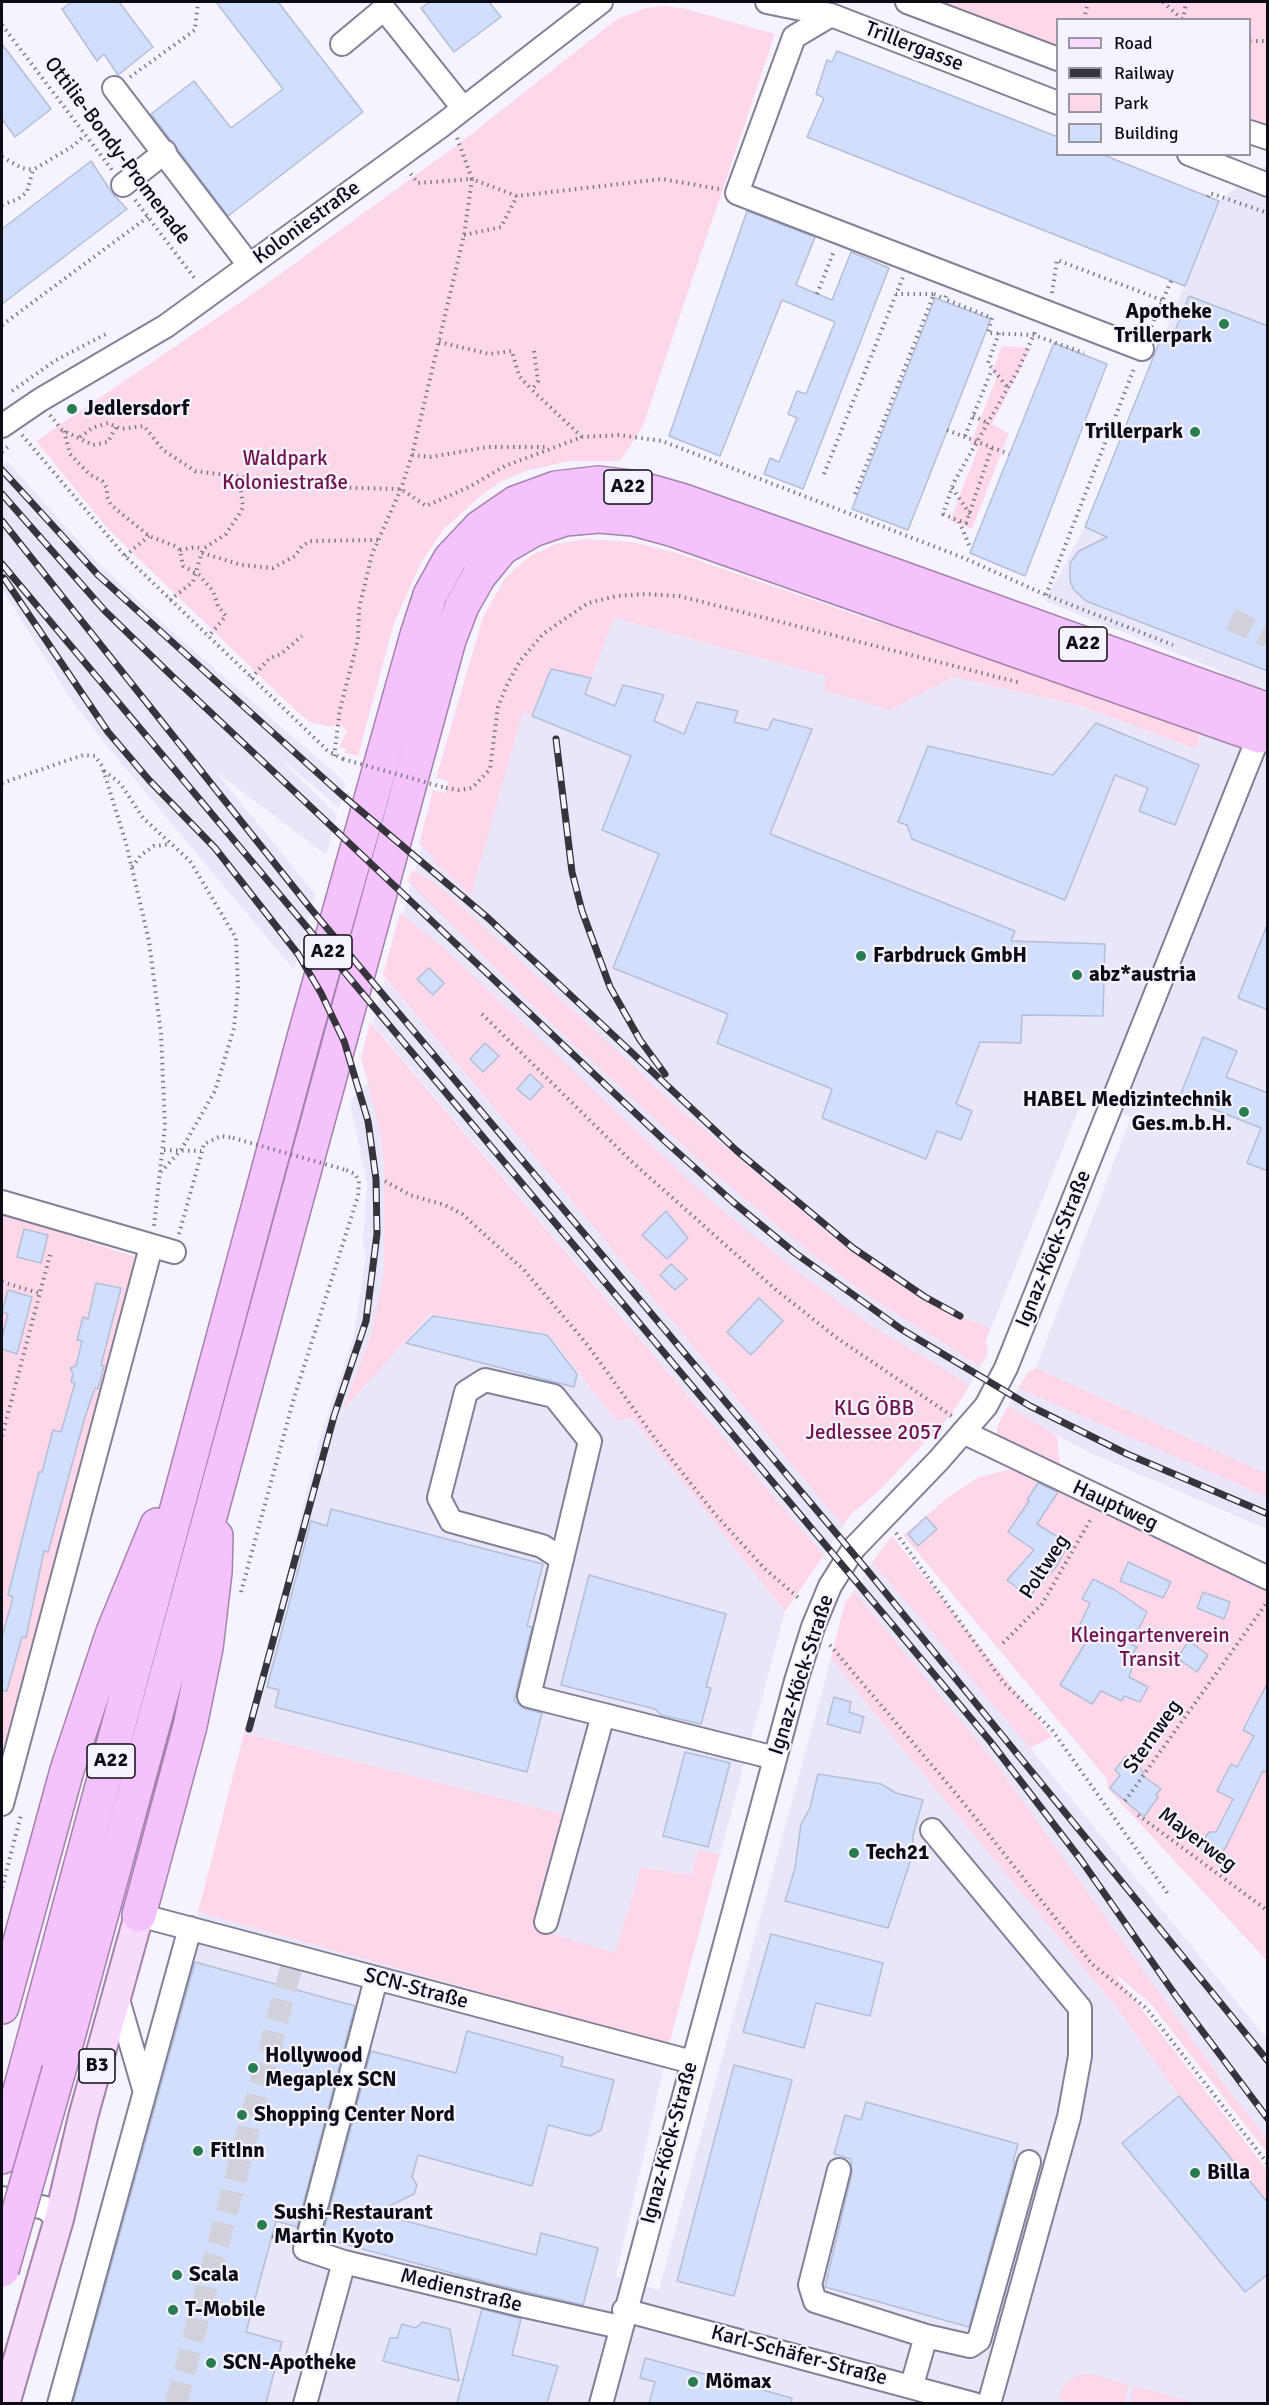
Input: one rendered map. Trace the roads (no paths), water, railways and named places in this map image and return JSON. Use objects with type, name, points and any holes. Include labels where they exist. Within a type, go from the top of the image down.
[{"type":"highway","name":"A22","points":[[2,2270],[44,2066],[192,1460],[302,1044],[417,635],[430,595],[450,559],[480,527],[515,503],[556,488],[598,483],[639,488],[681,500],[856,562],[1265,725]]},
{"type":"highway","name":"A22","points":[[2,2157],[44,2066],[218,1480],[449,640],[462,606],[479,576],[502,548],[533,530],[565,519],[598,516],[634,519],[1265,725]]},
{"type":"highway","points":[[2,2007],[67,1770],[109,1642],[153,1533],[192,1460]]},
{"type":"highway","points":[[139,1915],[190,1726],[206,1648],[215,1572],[218,1480]]},
{"type":"main road","name":"B3","points":[[5,2403],[59,2219],[83,2117],[139,1915]]},
{"type":"street","name":"Koloniestraße","points":[[2,426],[40,400],[166,326],[463,108],[601,2]]},
{"type":"street","name":"Trillergasse","points":[[767,2],[831,15],[1056,102]]},
{"type":"street","name":"Trillergasse","points":[[907,2],[1056,58]]},
{"type":"street","points":[[342,44],[384,9],[463,108]]},
{"type":"street","points":[[831,15],[794,37],[737,193],[1142,349]]},
{"type":"street","points":[[114,88],[249,265]]},
{"type":"street","points":[[1251,132],[1268,138]]},
{"type":"street","points":[[123,185],[165,152]]},
{"type":"street","points":[[1194,156],[1268,185]]},
{"type":"street","name":"Ignaz-Köck-Straße","points":[[601,2403],[622,2318],[775,1758],[816,1619],[830,1586],[854,1548],[986,1406],[1028,1316],[1265,725]]},
{"type":"street","points":[[2,1202],[174,1252]]},
{"type":"street","points":[[2,1804],[151,1247]]},
{"type":"street","points":[[562,1559],[542,1546],[451,1521],[439,1498],[466,1392],[485,1380],[554,1396],[590,1441],[562,1559],[528,1696],[775,1758]]},
{"type":"street","name":"Hauptweg","points":[[965,1429],[1102,1500],[1268,1578]]},
{"type":"street","points":[[546,1922],[603,1714]]},
{"type":"street","points":[[932,1830],[1080,2008],[1080,2056],[1069,2118],[989,2403]]},
{"type":"street","name":"SCN-Straße","points":[[139,1915],[692,2062]]},
{"type":"street","points":[[59,2403],[190,1929]]},
{"type":"street","name":"Medienstraße","points":[[376,1979],[305,2249],[344,2262],[549,2312],[622,2318]]},
{"type":"street","points":[[117,1996],[144,2089]]},
{"type":"street","points":[[839,2170],[810,2285],[815,2301],[926,2336],[970,2346],[979,2340],[1029,2163]]},
{"type":"street","points":[[2,2198],[45,2208],[59,2219]]},
{"type":"street","points":[[305,2403],[344,2262]]},
{"type":"street","name":"Karl-Schäfer-Straße","points":[[622,2318],[912,2385],[974,2403]]},
{"type":"street","points":[[912,2385],[926,2336]]},
{"type":"tunnel","points":[[1231,619],[1268,637]]},
{"type":"tunnel","points":[[176,2404],[294,1957]]},
{"type":"railway","points":[[2,470],[98,575],[342,795],[488,918],[737,1151],[853,1248],[925,1297],[960,1316]]},
{"type":"railway","points":[[2,494],[105,611],[172,676],[666,1142],[795,1253],[901,1329],[1030,1406],[1127,1454],[1268,1514]]},
{"type":"railway","points":[[2,521],[311,909],[867,1570],[1268,2061]]},
{"type":"railway","points":[[2,564],[990,1741],[1081,1860],[1176,1996],[1268,2119]]},
{"type":"railway","points":[[4,578],[108,732],[149,780],[215,848],[298,954],[321,993],[344,1041],[368,1121],[376,1179],[377,1234],[366,1321],[334,1416],[249,1729]]},
{"type":"railway","points":[[556,739],[572,872],[582,911],[610,987],[640,1040],[665,1074]]},
{"type":"place","name":"Apotheke Trillerpark","points":[[1224,324]]},
{"type":"place","name":"Jedlersdorf","points":[[72,409]]},
{"type":"place","name":"Trillerpark","points":[[1195,432]]},
{"type":"place","name":"Farbdruck GmbH","points":[[861,956]]},
{"type":"place","name":"abz*austria","points":[[1077,975]]},
{"type":"place","name":"HABEL Medizintechnik Ges.m.b.H.","points":[[1244,1112]]},
{"type":"place","name":"Tech21","points":[[854,1853]]},
{"type":"place","name":"Hollywood Megaplex SCN","points":[[253,2068]]},
{"type":"place","name":"Shopping Center Nord","points":[[242,2115]]},
{"type":"place","name":"FitInn","points":[[198,2151]]},
{"type":"place","name":"Billa","points":[[1195,2173]]},
{"type":"place","name":"Sushi-Restaurant Martin Kyoto","points":[[262,2225]]},
{"type":"place","name":"Scala","points":[[177,2275]]},
{"type":"place","name":"T-Mobile","points":[[173,2310]]},
{"type":"place","name":"SCN-Apotheke","points":[[211,2363]]},
{"type":"place","name":"Mömax","points":[[693,2382]]},
{"type":"park label","name":"Waldpark Koloniestraße","points":[[285,471]]},
{"type":"park label","name":"KLG ÖBB Jedlessee 2057","points":[[874,1421]]},
{"type":"park label","name":"Kleingartenverein Transit","points":[[1150,1648]]}]
